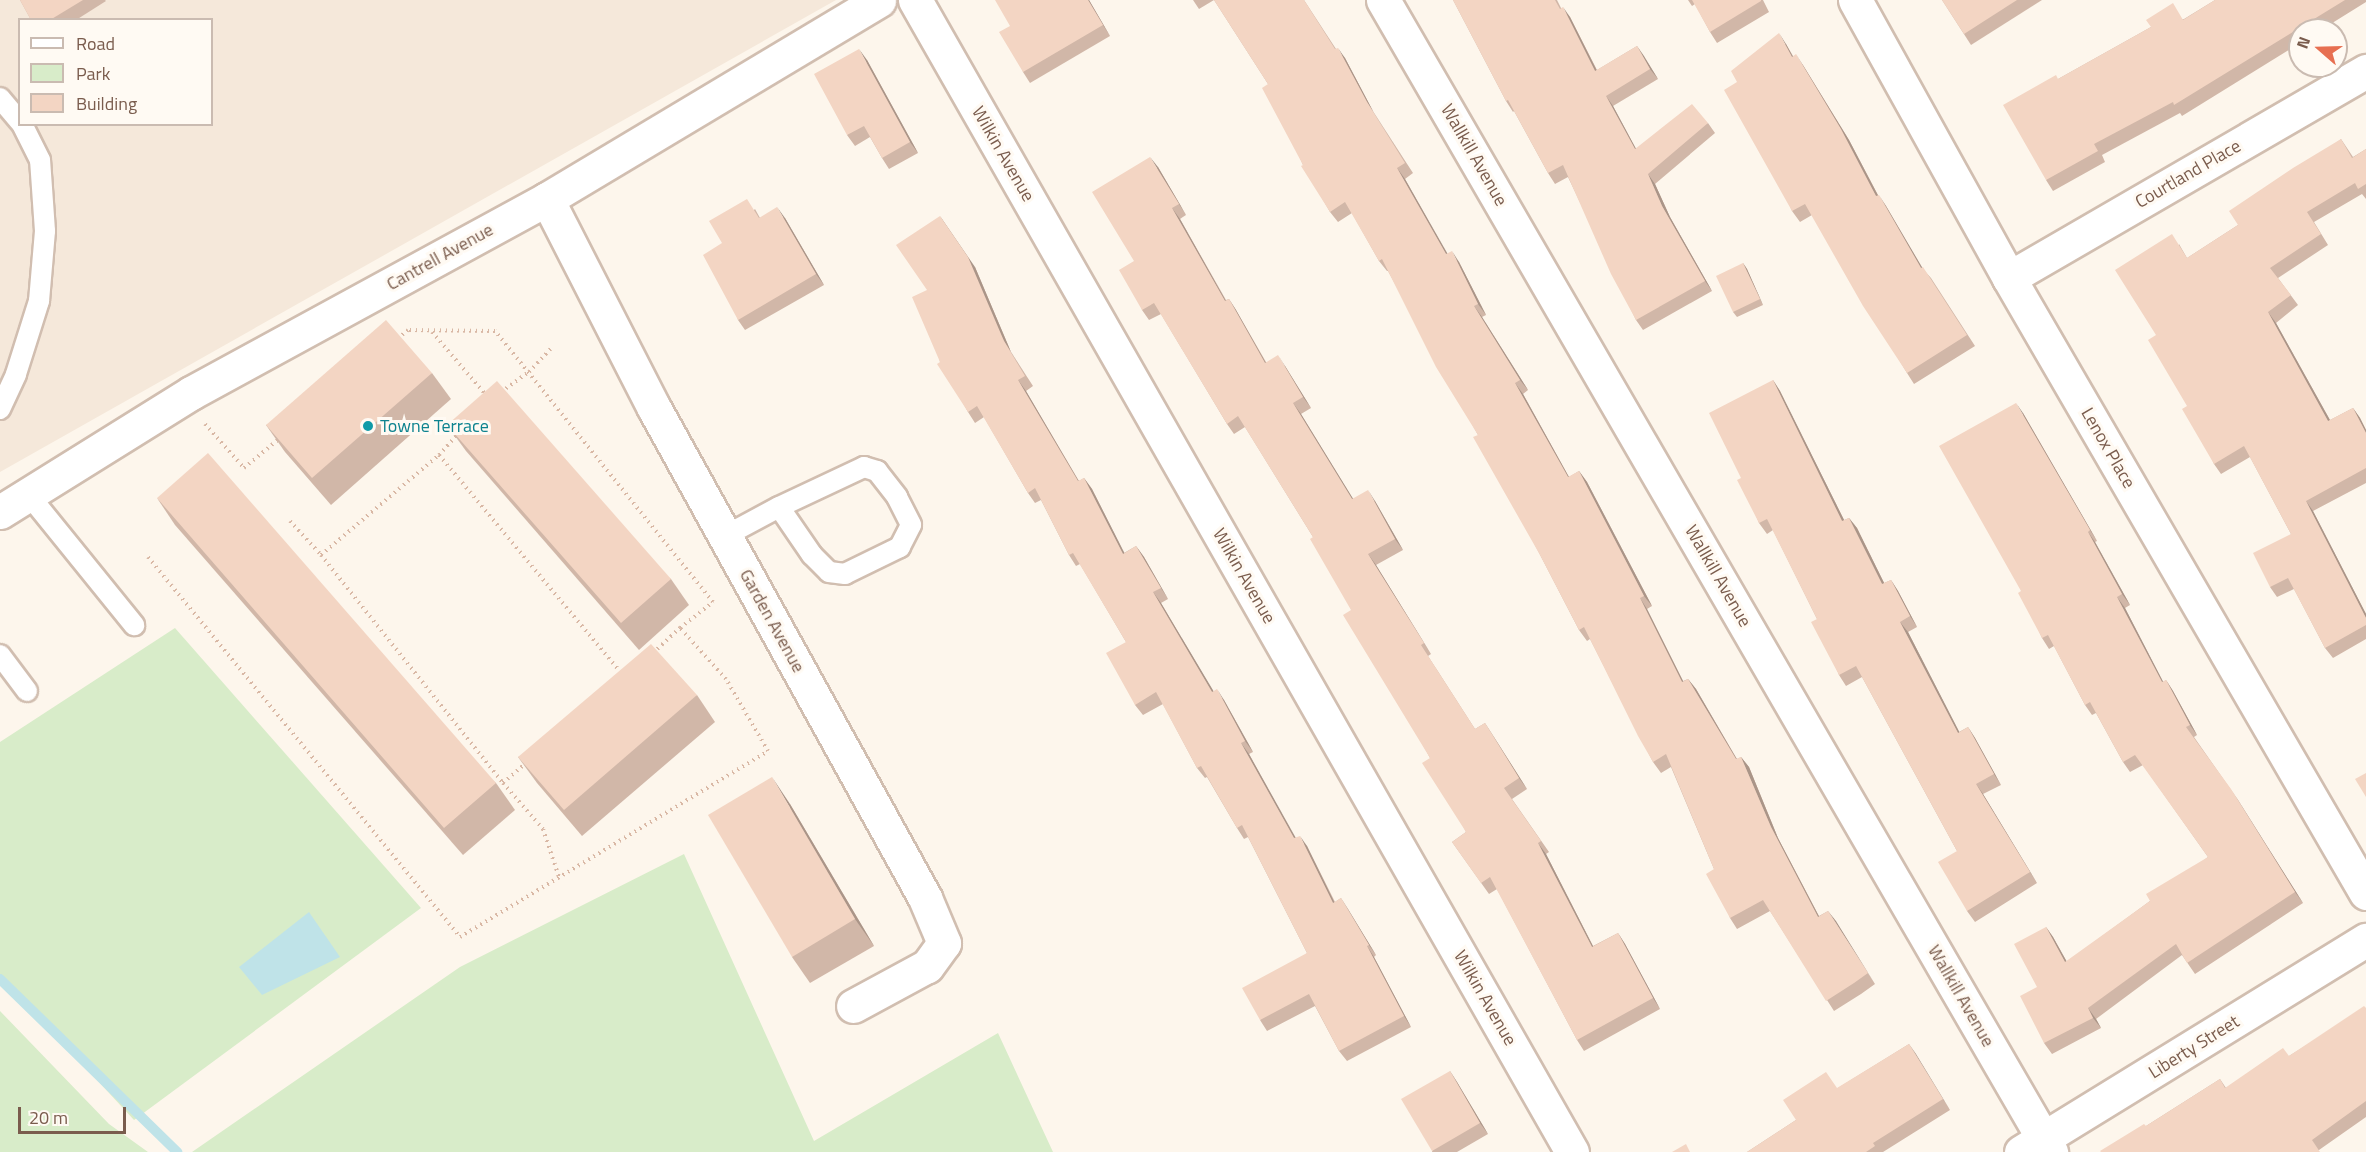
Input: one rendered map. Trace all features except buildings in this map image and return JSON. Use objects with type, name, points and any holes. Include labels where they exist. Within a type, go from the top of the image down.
[{"type":"street","name":"Cantrell Avenue","points":[[0,512],[191,393],[547,199],[879,0]]},
{"type":"street","name":"Wilkin Avenue","points":[[915,0],[1572,1152]]},
{"type":"street","name":"Wallkill Avenue","points":[[1383,0],[2039,1148]]},
{"type":"street","name":"Lenox Place","points":[[1855,0],[2009,278],[2366,893]]},
{"type":"street","name":"Courtland Place","points":[[2009,278],[2366,71]]},
{"type":"street","name":"Garden Avenue","points":[[547,199],[654,408],[926,898],[944,943],[927,966],[853,1006]]},
{"type":"street","name":"Liberty Street","points":[[2039,1148],[2366,940]]},
{"type":"lane","points":[[0,98],[18,119]]},
{"type":"lane","points":[[0,409],[16,374],[39,301],[45,231],[40,160],[23,126]]},
{"type":"lane","points":[[725,536],[780,507],[864,467],[877,471],[897,497],[911,525],[900,547],[845,574],[829,572],[812,555],[780,507]]},
{"type":"lane","points":[[28,494],[134,625]]},
{"type":"lane","points":[[0,655],[27,691]]},
{"type":"path","points":[[393,342],[408,330],[495,331],[529,372],[713,602],[649,657]]},
{"type":"path","points":[[431,332],[490,399]]},
{"type":"path","points":[[500,393],[529,372],[551,348]]},
{"type":"path","points":[[202,420],[244,468],[289,430]]},
{"type":"path","points":[[321,555],[439,455],[461,431]]},
{"type":"path","points":[[439,455],[626,678]]},
{"type":"path","points":[[290,521],[321,555],[503,783],[543,829],[559,877]]},
{"type":"path","points":[[148,557],[460,937],[768,751],[726,678],[680,628]]},
{"type":"path","points":[[503,783],[529,760]]},
{"type":"shaded area","points":[[0,0],[836,0],[0,472]]},
{"type":"green space","points":[[175,628],[421,908],[134,1120],[0,975],[0,742]]},
{"type":"green space","points":[[684,854],[814,1141],[998,1033],[1053,1152],[192,1152],[460,967]]},
{"type":"green space","points":[[0,1011],[109,1124],[148,1152],[0,1152]]},
{"type":"water","points":[[309,912],[340,957],[262,995],[239,967]]},
{"type":"waterway","points":[[0,979],[177,1152]]},
{"type":"place","name":"Towne Terrace","points":[[368,426]]}]
